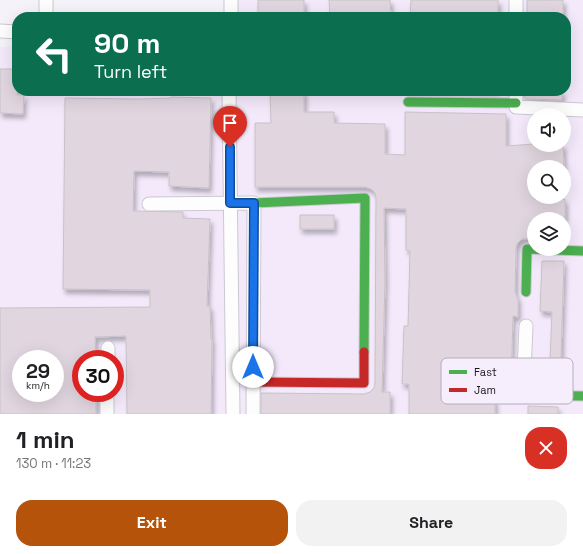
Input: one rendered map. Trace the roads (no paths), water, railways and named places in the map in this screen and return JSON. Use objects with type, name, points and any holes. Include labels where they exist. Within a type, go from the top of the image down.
[{"type":"street","points":[[46,0],[46,12]]},
{"type":"street","points":[[231,12],[232,0]]},
{"type":"street","points":[[516,0],[516,12]]},
{"type":"street","points":[[0,31],[12,32]]},
{"type":"street","points":[[229,96],[233,414]]},
{"type":"street","points":[[408,102],[516,97],[516,107],[583,110]]},
{"type":"street","points":[[149,204],[254,203],[365,198],[364,383],[253,382]]},
{"type":"street","points":[[253,414],[254,203]]},
{"type":"street","points":[[526,292],[528,249],[583,251]]},
{"type":"street","points":[[525,358],[526,326]]},
{"type":"street","points":[[573,396],[583,396]]},
{"type":"street","points":[[107,402],[107,414]]}]
